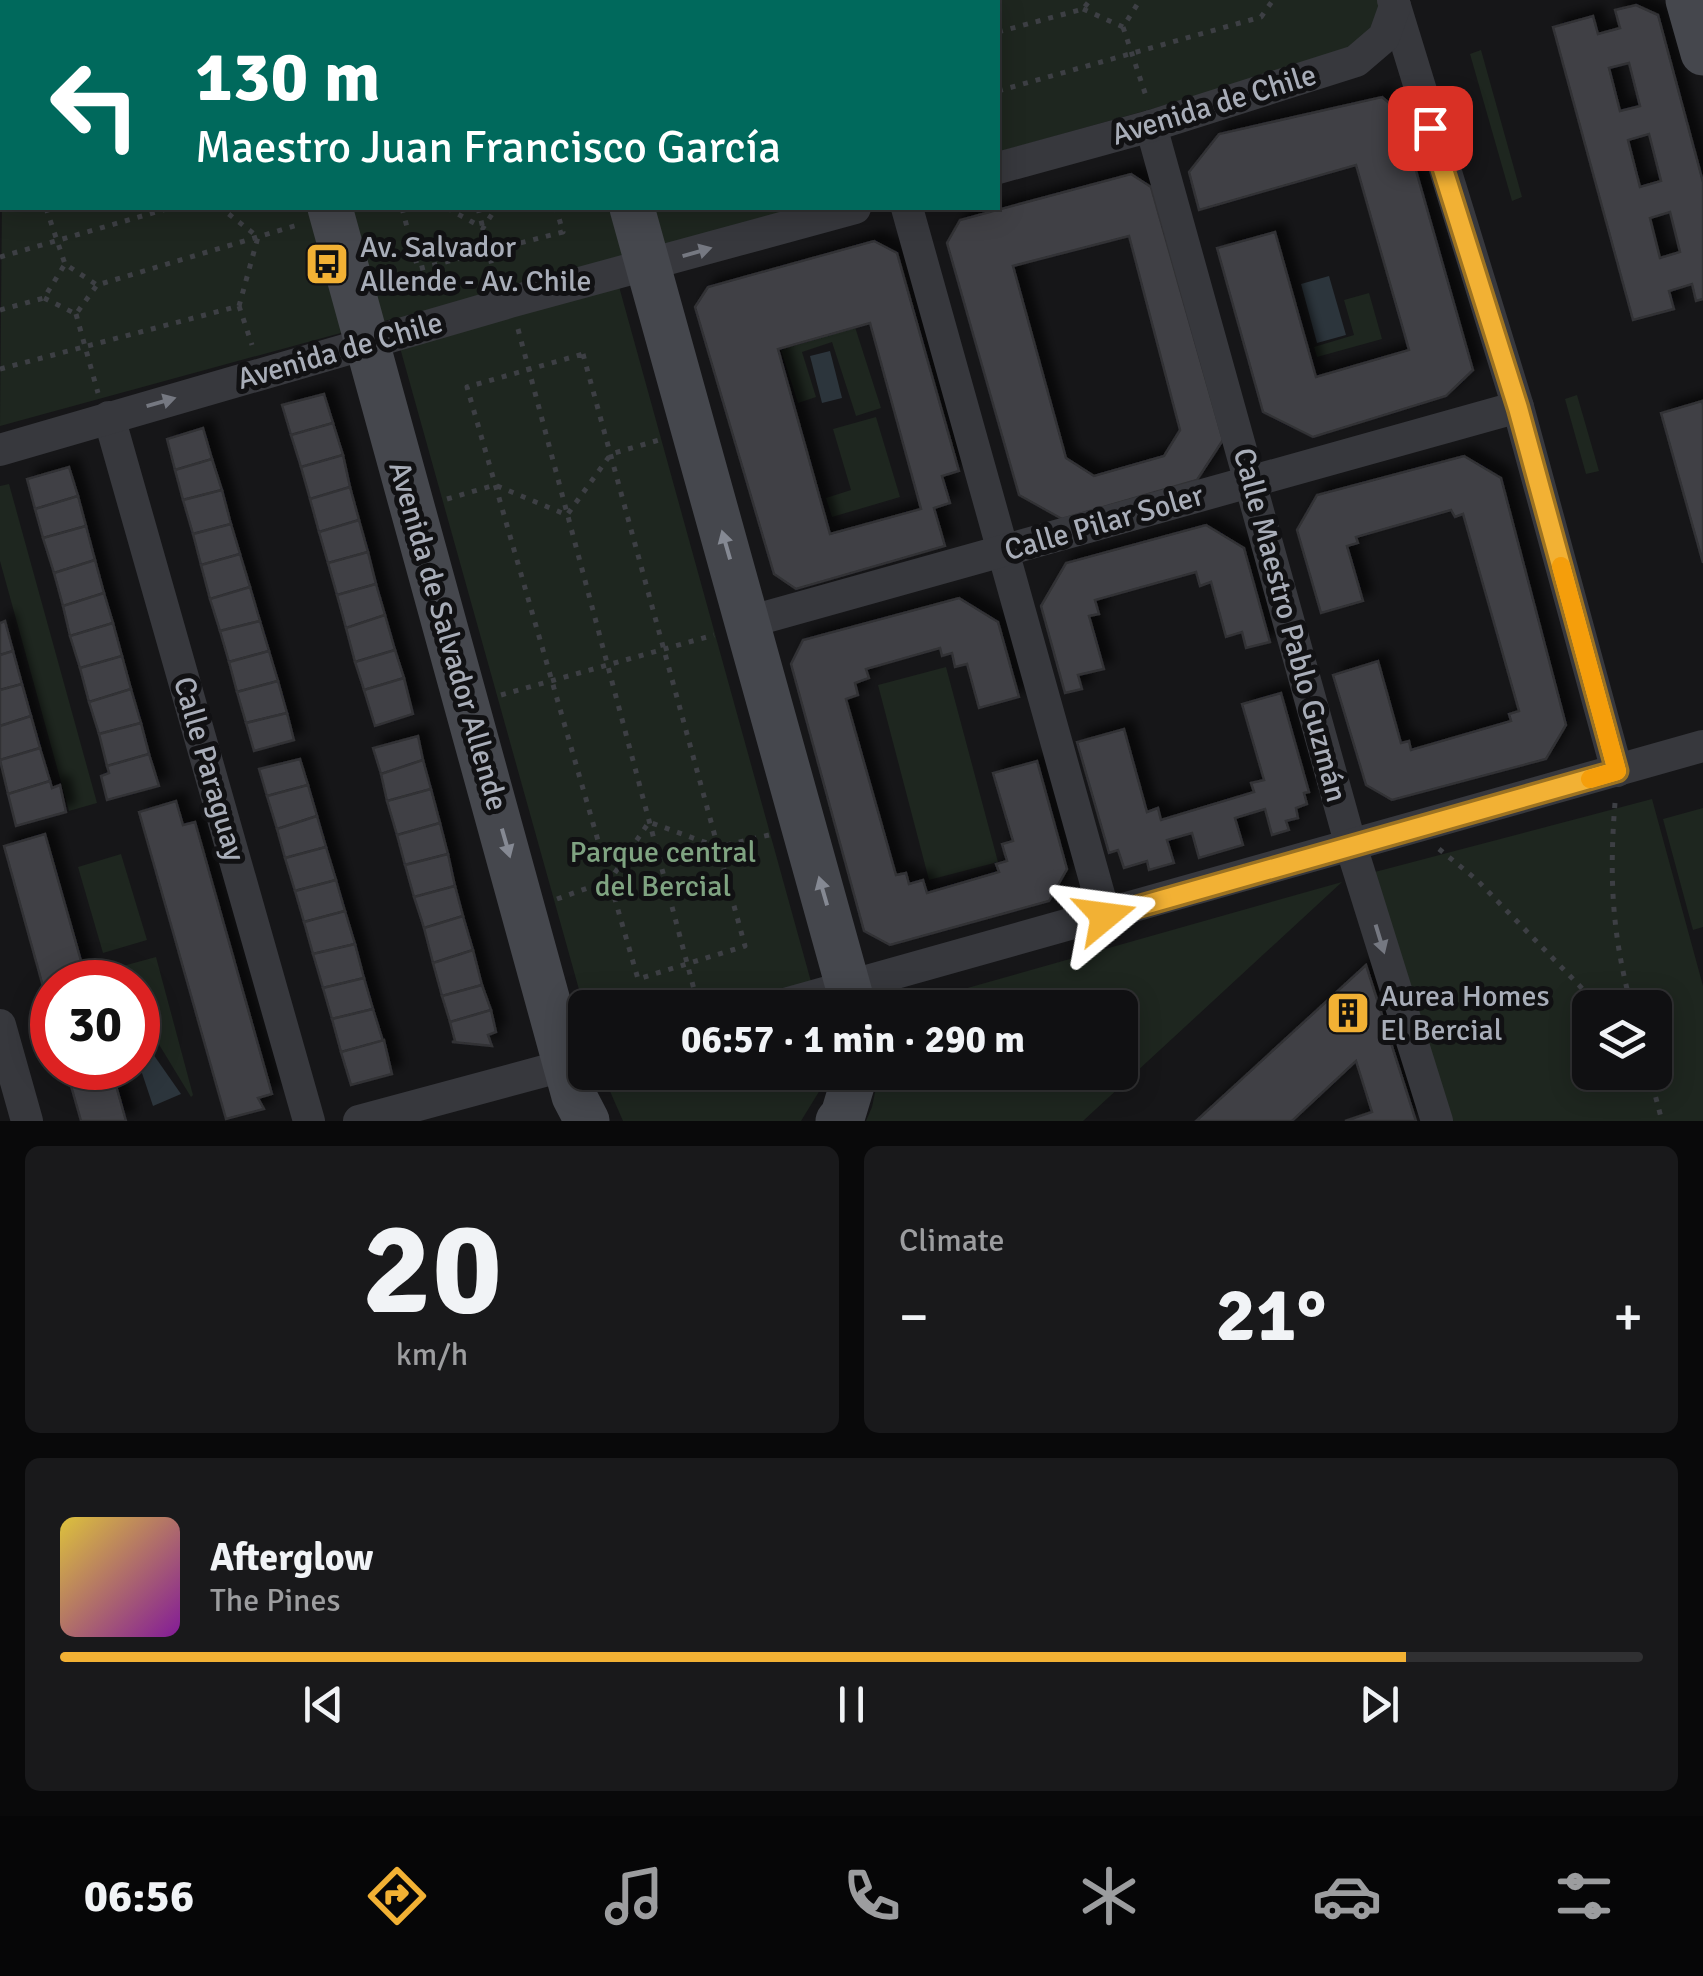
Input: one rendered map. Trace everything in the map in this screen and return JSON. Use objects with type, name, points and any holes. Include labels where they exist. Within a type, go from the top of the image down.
[{"type":"street","points":[[1688,0],[1703,54]]},
{"type":"street","points":[[1395,25],[1518,408],[1617,771]]},
{"type":"street","name":"Avenida de Chile","points":[[1000,167],[1148,111],[1356,61],[1395,25]]},
{"type":"street","name":"Calle Maestro Pablo Guzmán","points":[[1148,111],[1351,846],[1436,1121]]},
{"type":"street","points":[[633,210],[731,629],[850,990]]},
{"type":"street","name":"Avenida de Chile","points":[[0,450],[104,406],[367,344],[503,293],[648,266],[848,210]]},
{"type":"street","points":[[908,210],[1105,916]]},
{"type":"street","name":"Avenida de Salvador Allende","points":[[332,211],[568,1035]]},
{"type":"street","name":"Calle Paraguay","points":[[104,406],[309,1121]]},
{"type":"street","name":"Calle Pilar Soler","points":[[731,629],[1518,408]]},
{"type":"street","points":[[871,990],[1105,916],[1703,746]]},
{"type":"street","points":[[0,1025],[27,1121]]},
{"type":"street","points":[[359,1121],[568,1064]]},
{"type":"street","name":"Avenida de Salvador Allende","points":[[574,1090],[586,1121]]},
{"type":"street","points":[[838,1121],[851,1090]]},
{"type":"path","points":[[1000,31],[1083,9],[1090,0]]},
{"type":"path","points":[[1122,27],[1140,0]]},
{"type":"path","points":[[1000,90],[1261,17],[1274,0]]},
{"type":"path","points":[[1083,9],[1122,27],[1148,111]]},
{"type":"path","points":[[47,210],[65,264],[97,285]]},
{"type":"path","points":[[0,256],[163,210]]},
{"type":"path","points":[[224,210],[258,237]]},
{"type":"path","points":[[403,210],[418,269],[563,232],[557,210]]},
{"type":"path","points":[[450,210],[483,228]]},
{"type":"path","points":[[478,210],[528,370],[694,990]]},
{"type":"path","points":[[483,228],[495,210]]},
{"type":"path","points":[[76,314],[97,285],[332,211]]},
{"type":"path","points":[[254,352],[239,306],[258,237]]},
{"type":"path","points":[[44,298],[65,264]]},
{"type":"path","points":[[0,310],[44,298],[76,314],[104,406]]},
{"type":"path","points":[[0,369],[239,306]]},
{"type":"path","points":[[583,354],[746,946],[638,978],[467,388],[528,370],[583,354]]},
{"type":"path","points":[[567,515],[610,454],[660,440]]},
{"type":"path","points":[[444,500],[495,484],[567,515]]},
{"type":"path","points":[[498,696],[731,629]]},
{"type":"path","points":[[1617,771],[1612,845],[1613,923],[1628,990]]},
{"type":"path","points":[[650,822],[718,847],[769,835]]},
{"type":"path","points":[[554,900],[610,880],[650,822]]},
{"type":"path","points":[[1415,828],[1477,880],[1583,990]]},
{"type":"path","points":[[1654,1090],[1662,1121]]},
{"type":"green space","points":[[1000,0],[1380,0],[1373,47],[1000,151]]},
{"type":"green space","points":[[1481,50],[1522,197],[1512,201],[1470,54]]},
{"type":"green space","name":"Parque central del Bercial","points":[[2,210],[794,210],[612,261],[813,990],[579,990],[392,319],[0,426]]},
{"type":"green space","points":[[1369,293],[1382,339],[1317,357],[1314,347],[1354,335],[1344,300]]},
{"type":"green space","points":[[855,327],[881,408],[856,416],[832,342],[802,352],[816,397],[798,403],[781,350]]},
{"type":"green space","points":[[1577,395],[1599,471],[1586,474],[1565,399]]},
{"type":"green space","points":[[876,417],[900,497],[832,517],[826,498],[851,490],[833,429]]},
{"type":"green space","points":[[9,484],[97,803],[69,811],[0,561],[0,486]]},
{"type":"green space","points":[[946,667],[998,862],[929,880],[878,685]]},
{"type":"green space","points":[[1652,799],[1703,986],[1703,1121],[1448,1121],[1371,873]]},
{"type":"green space","points":[[1703,808],[1703,927],[1693,930],[1663,819]]},
{"type":"green space","points":[[121,854],[147,940],[103,953],[78,867]]},
{"type":"green space","points":[[1342,882],[1138,1070],[1138,990],[960,990]]},
{"type":"green space","points":[[160,972],[193,1095],[160,1046]]},
{"type":"green space","points":[[610,1090],[820,1090],[801,1121],[623,1121]]},
{"type":"green space","points":[[876,1090],[1117,1090],[1083,1121],[866,1121]]},
{"type":"shaded area","points":[[1329,276],[1346,335],[1317,343],[1301,284]]},
{"type":"shaded area","points":[[830,351],[842,398],[822,403],[810,356]]},
{"type":"shaded area","points":[[160,1064],[181,1094],[153,1106],[148,1090],[160,1090]]},
{"type":"building","points":[[1636,5],[1658,15],[1703,182],[1703,299],[1696,301],[1692,284],[1669,291],[1674,309],[1633,320],[1553,27],[1593,16],[1598,34],[1620,28],[1615,10]],"holes":[[[1629,63],[1640,106],[1620,111],[1609,68]],[[1649,134],[1661,181],[1640,187],[1628,140]],[[1670,212],[1680,252],[1660,258],[1650,218]]]},
{"type":"building","points":[[1382,97],[1399,111],[1473,370],[1446,396],[1313,437],[1263,412],[1217,248],[1275,232],[1316,377],[1409,350],[1356,165],[1199,210],[1189,172],[1219,134]]},
{"type":"building","points":[[1131,174],[1151,187],[1223,440],[1197,480],[1062,519],[1019,495],[947,243],[960,220]],"holes":[[[1129,236],[1180,430],[1164,456],[1094,476],[1066,458],[1013,266]]]},
{"type":"building","points":[[874,241],[897,253],[959,471],[942,476],[950,503],[934,508],[945,546],[796,589],[774,574],[695,307],[708,287]],"holes":[[[870,323],[921,509],[830,534],[778,349]]]},
{"type":"building","points":[[324,394],[333,423],[291,435],[282,405]]},
{"type":"building","points":[[1702,401],[1703,405],[1703,563],[1661,413]]},
{"type":"building","points":[[333,423],[343,455],[301,467],[291,435]]},
{"type":"building","points":[[203,428],[212,459],[175,470],[167,439]]},
{"type":"building","points":[[343,455],[350,487],[310,499],[301,467]]},
{"type":"building","points":[[1464,456],[1501,478],[1566,725],[1546,759],[1392,800],[1366,785],[1333,675],[1378,661],[1401,743],[1409,741],[1411,750],[1511,721],[1509,714],[1519,711],[1463,514],[1455,517],[1451,510],[1356,537],[1358,543],[1347,546],[1363,601],[1321,613],[1297,530],[1317,495]]},
{"type":"building","points":[[212,459],[222,490],[183,500],[175,470]]},
{"type":"building","points":[[69,467],[78,496],[35,509],[27,479]]},
{"type":"building","points":[[350,487],[359,520],[319,532],[310,499]]},
{"type":"building","points":[[222,490],[231,524],[193,534],[183,500]]},
{"type":"building","points":[[78,496],[86,526],[43,538],[35,509]]},
{"type":"building","points":[[359,520],[368,552],[328,563],[319,532]]},
{"type":"building","points":[[231,524],[240,554],[201,565],[193,534]]},
{"type":"building","points":[[1206,525],[1244,548],[1270,642],[1246,648],[1242,632],[1226,637],[1211,582],[1200,586],[1196,572],[1095,600],[1099,614],[1089,616],[1104,669],[1078,675],[1082,689],[1065,693],[1041,606],[1066,563]]},
{"type":"building","points":[[86,526],[95,560],[54,573],[43,538]]},
{"type":"building","points":[[368,552],[376,584],[337,595],[328,563]]},
{"type":"building","points":[[240,554],[250,587],[210,599],[201,565]]},
{"type":"building","points":[[95,560],[104,593],[63,606],[54,573]]},
{"type":"building","points":[[376,584],[385,615],[346,628],[337,595]]},
{"type":"building","points":[[250,587],[260,621],[220,631],[210,599]]},
{"type":"building","points":[[104,593],[113,623],[70,636],[63,606]]},
{"type":"building","points":[[959,598],[998,622],[1019,697],[979,708],[967,664],[955,667],[952,653],[942,656],[940,648],[866,669],[869,678],[855,683],[858,695],[846,699],[896,875],[906,873],[909,884],[923,880],[927,893],[999,872],[996,864],[1007,861],[1002,844],[1013,841],[993,773],[1037,761],[1067,869],[1049,901],[890,945],[864,931],[791,664],[803,640]]},
{"type":"building","points":[[385,615],[395,650],[355,662],[346,628]]},
{"type":"building","points":[[5,621],[13,651],[0,655],[0,623]]},
{"type":"building","points":[[260,621],[269,651],[229,662],[220,631]]},
{"type":"building","points":[[113,623],[122,656],[80,668],[70,636]]},
{"type":"building","points":[[395,650],[404,678],[364,690],[355,662]]},
{"type":"building","points":[[13,651],[22,684],[0,690],[0,655]]},
{"type":"building","points":[[269,651],[278,681],[237,692],[229,662]]},
{"type":"building","points":[[122,656],[131,689],[89,702],[80,668]]},
{"type":"building","points":[[404,678],[413,714],[375,726],[364,690]]},
{"type":"building","points":[[278,681],[287,713],[246,723],[237,692]]},
{"type":"building","points":[[22,684],[31,716],[0,726],[0,690]]},
{"type":"building","points":[[131,689],[141,723],[99,734],[89,702]]},
{"type":"building","points":[[1281,693],[1309,792],[1304,793],[1307,804],[1296,808],[1298,818],[1286,821],[1289,830],[1272,835],[1265,809],[1235,818],[1243,845],[1199,858],[1192,833],[1167,840],[1174,863],[1149,870],[1147,861],[1124,868],[1118,850],[1109,853],[1077,742],[1124,729],[1147,812],[1158,808],[1161,820],[1254,792],[1251,783],[1264,780],[1242,704]]},
{"type":"building","points":[[287,713],[294,740],[254,751],[246,723]]},
{"type":"building","points":[[31,716],[40,748],[0,760],[0,726]]},
{"type":"building","points":[[141,723],[149,754],[107,766],[99,734]]},
{"type":"building","points":[[418,736],[423,760],[381,774],[373,748]]},
{"type":"building","points":[[40,748],[50,781],[8,794],[0,760]]},
{"type":"building","points":[[149,754],[159,786],[107,800],[101,776],[109,773],[107,766]]},
{"type":"building","points":[[300,759],[308,785],[267,796],[259,769]]},
{"type":"building","points":[[423,760],[431,789],[387,801],[381,774]]},
{"type":"building","points":[[50,781],[52,788],[60,785],[66,812],[16,826],[8,794]]},
{"type":"building","points":[[308,785],[317,816],[277,829],[267,796]]},
{"type":"building","points":[[431,789],[440,823],[397,835],[387,801]]},
{"type":"building","points":[[176,801],[183,825],[195,822],[272,1094],[258,1098],[264,1109],[226,1119],[139,812]]},
{"type":"building","points":[[317,816],[326,847],[285,858],[277,829]]},
{"type":"building","points":[[440,823],[448,854],[405,865],[397,835]]},
{"type":"building","points":[[45,834],[81,960],[36,960],[4,846]]},
{"type":"building","points":[[326,847],[336,880],[295,891],[285,858]]},
{"type":"building","points":[[448,854],[455,886],[414,897],[405,865]]},
{"type":"building","points":[[336,880],[345,911],[304,922],[295,891]]},
{"type":"building","points":[[455,886],[463,916],[424,928],[414,897]]},
{"type":"building","points":[[345,911],[355,944],[313,954],[304,922]]},
{"type":"building","points":[[463,916],[473,950],[433,963],[424,928]]},
{"type":"building","points":[[355,944],[364,978],[323,988],[313,954]]},
{"type":"building","points":[[473,950],[482,985],[442,996],[433,963]]},
{"type":"building","name":"Aurea Homes El Bercial","points":[[1366,965],[1416,1121],[1345,1121],[1372,1112],[1356,1061],[1292,1121],[1196,1121]]},
{"type":"building","points":[[364,978],[373,1009],[332,1019],[323,988]]},
{"type":"building","points":[[482,985],[491,1010],[450,1022],[442,996]]},
{"type":"building","points":[[373,1009],[383,1041],[341,1052],[332,1019]]},
{"type":"building","points":[[491,1010],[496,1032],[488,1035],[492,1046],[452,1042],[455,1041],[450,1022]]},
{"type":"building","points":[[384,1040],[392,1074],[351,1085],[341,1052]]},
{"type":"building","points":[[72,1090],[117,1090],[126,1121],[81,1121]]},
{"type":"slow traffic","points":[[1561,566],[1617,771],[1590,779]]},
{"type":"place","name":"Av. Salvador Allende - Av. Chile","points":[[327,264]]},
{"type":"place","name":"Aurea Homes El Bercial","points":[[1348,1013]]},
{"type":"route","points":[[1105,916],[1617,771],[1518,408],[1430,128]]}]
